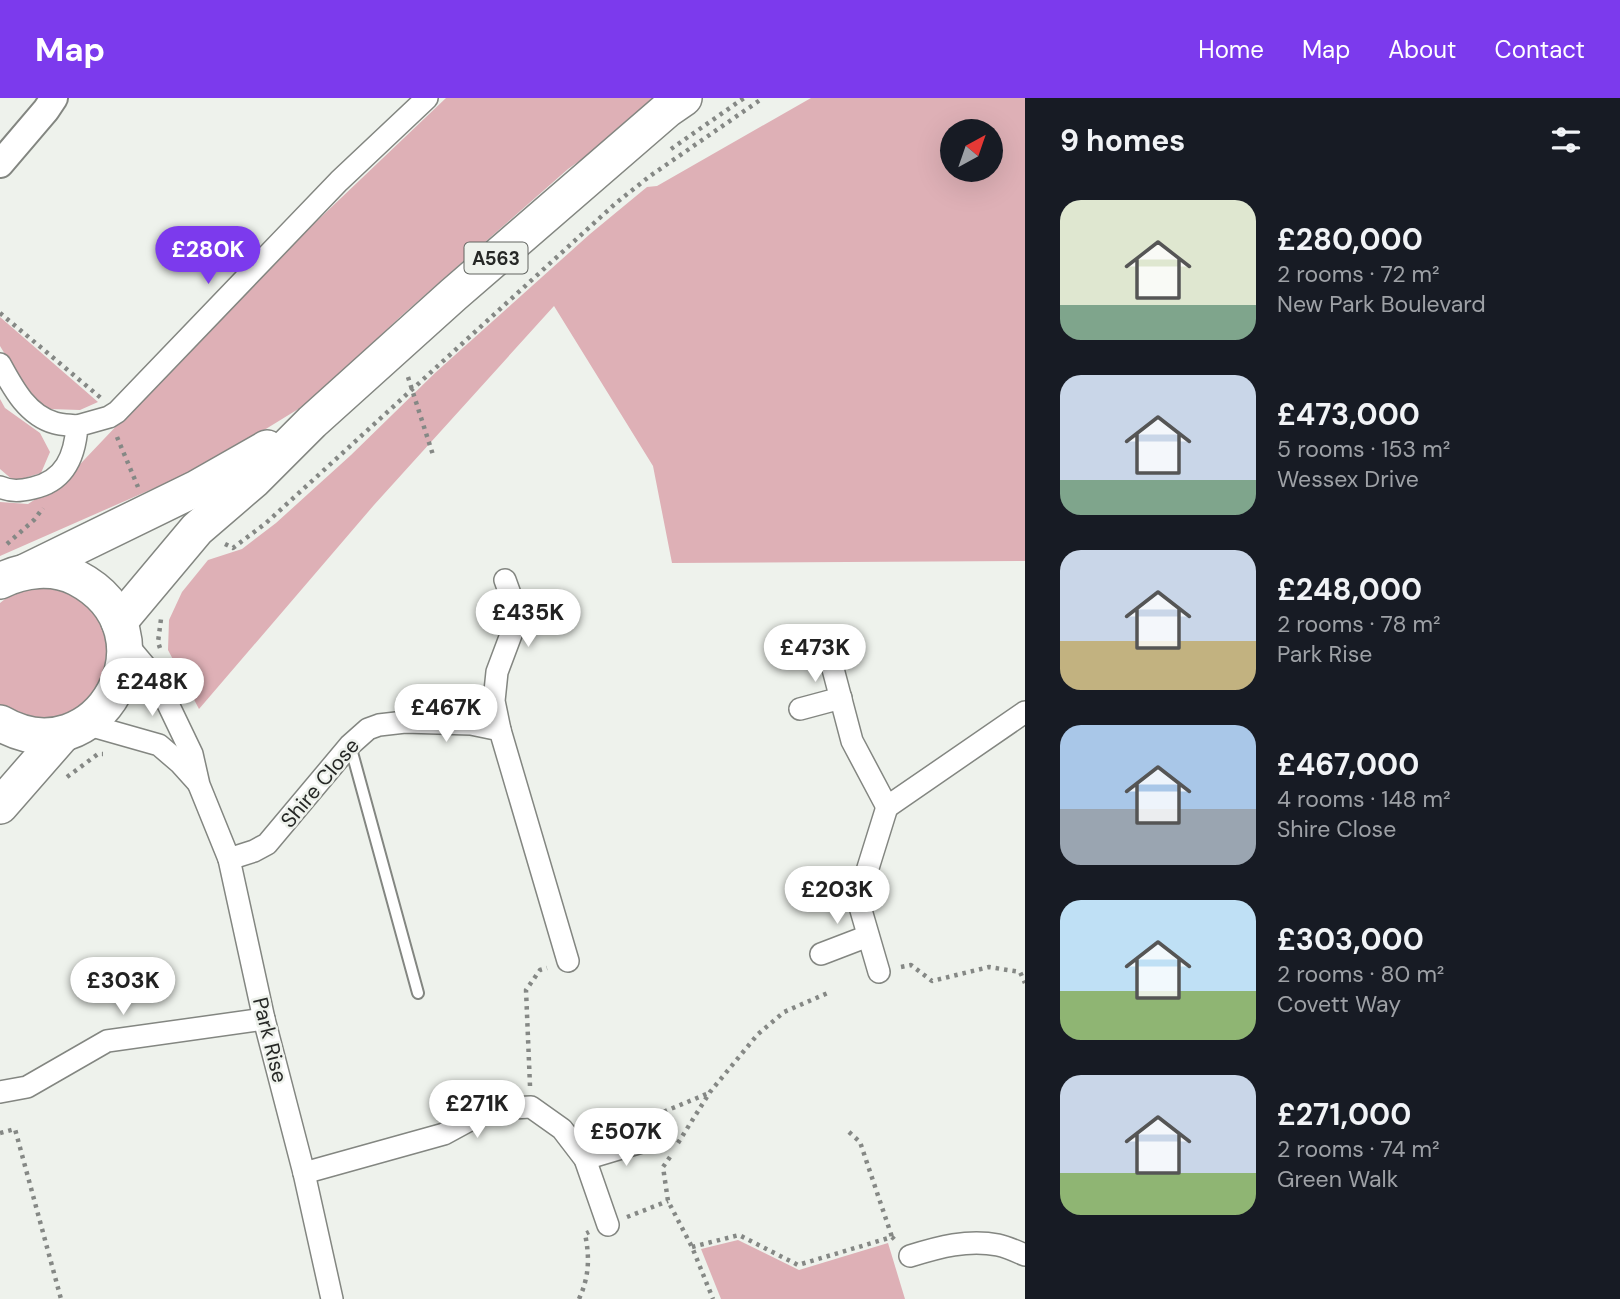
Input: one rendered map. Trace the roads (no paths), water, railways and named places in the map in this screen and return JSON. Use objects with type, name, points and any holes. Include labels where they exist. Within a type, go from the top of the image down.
[{"type":"highway","name":"A563","points":[[121,632],[197,529],[254,480],[312,422],[453,295],[684,98]]},
{"type":"highway","name":"A563","points":[[13,576],[197,488],[312,422]]},
{"type":"highway","points":[[0,806],[74,729],[104,709],[117,689],[124,665],[121,632],[107,602],[91,586],[71,575],[48,570],[13,576]]},
{"type":"highway","points":[[0,723],[12,730],[37,736],[74,729]]},
{"type":"street","points":[[0,164],[54,98]]},
{"type":"street","points":[[0,364],[17,395],[38,415],[56,423],[77,426],[109,417],[117,412],[339,181],[427,98]]},
{"type":"street","points":[[0,487],[13,492],[51,482],[70,461],[76,443],[77,426]]},
{"type":"street","points":[[505,580],[518,615],[497,672],[495,701],[500,730],[568,961]]},
{"type":"street","name":"Park Rise","points":[[121,632],[156,678],[191,754],[229,859],[264,1019],[304,1173],[332,1299]]},
{"type":"street","points":[[833,669],[852,741],[887,807]]},
{"type":"street","points":[[800,709],[841,698]]},
{"type":"street","points":[[879,972],[858,900],[887,807],[1025,712]]},
{"type":"street","name":"Shire Close","points":[[229,859],[267,844],[350,745],[368,729],[405,722],[471,724],[500,730]]},
{"type":"street","name":"Park Rise","points":[[74,729],[159,745],[200,785]]},
{"type":"street","points":[[821,954],[868,936]]},
{"type":"street","points":[[0,1092],[27,1087],[107,1041],[264,1019]]},
{"type":"street","points":[[304,1173],[444,1134],[490,1109],[531,1107],[562,1129],[585,1159],[608,1225]]},
{"type":"street","points":[[585,1159],[655,1138]]},
{"type":"street","points":[[910,1256],[939,1247],[970,1243],[999,1246],[1025,1255]]},
{"type":"lane","points":[[350,745],[418,993]]}]
